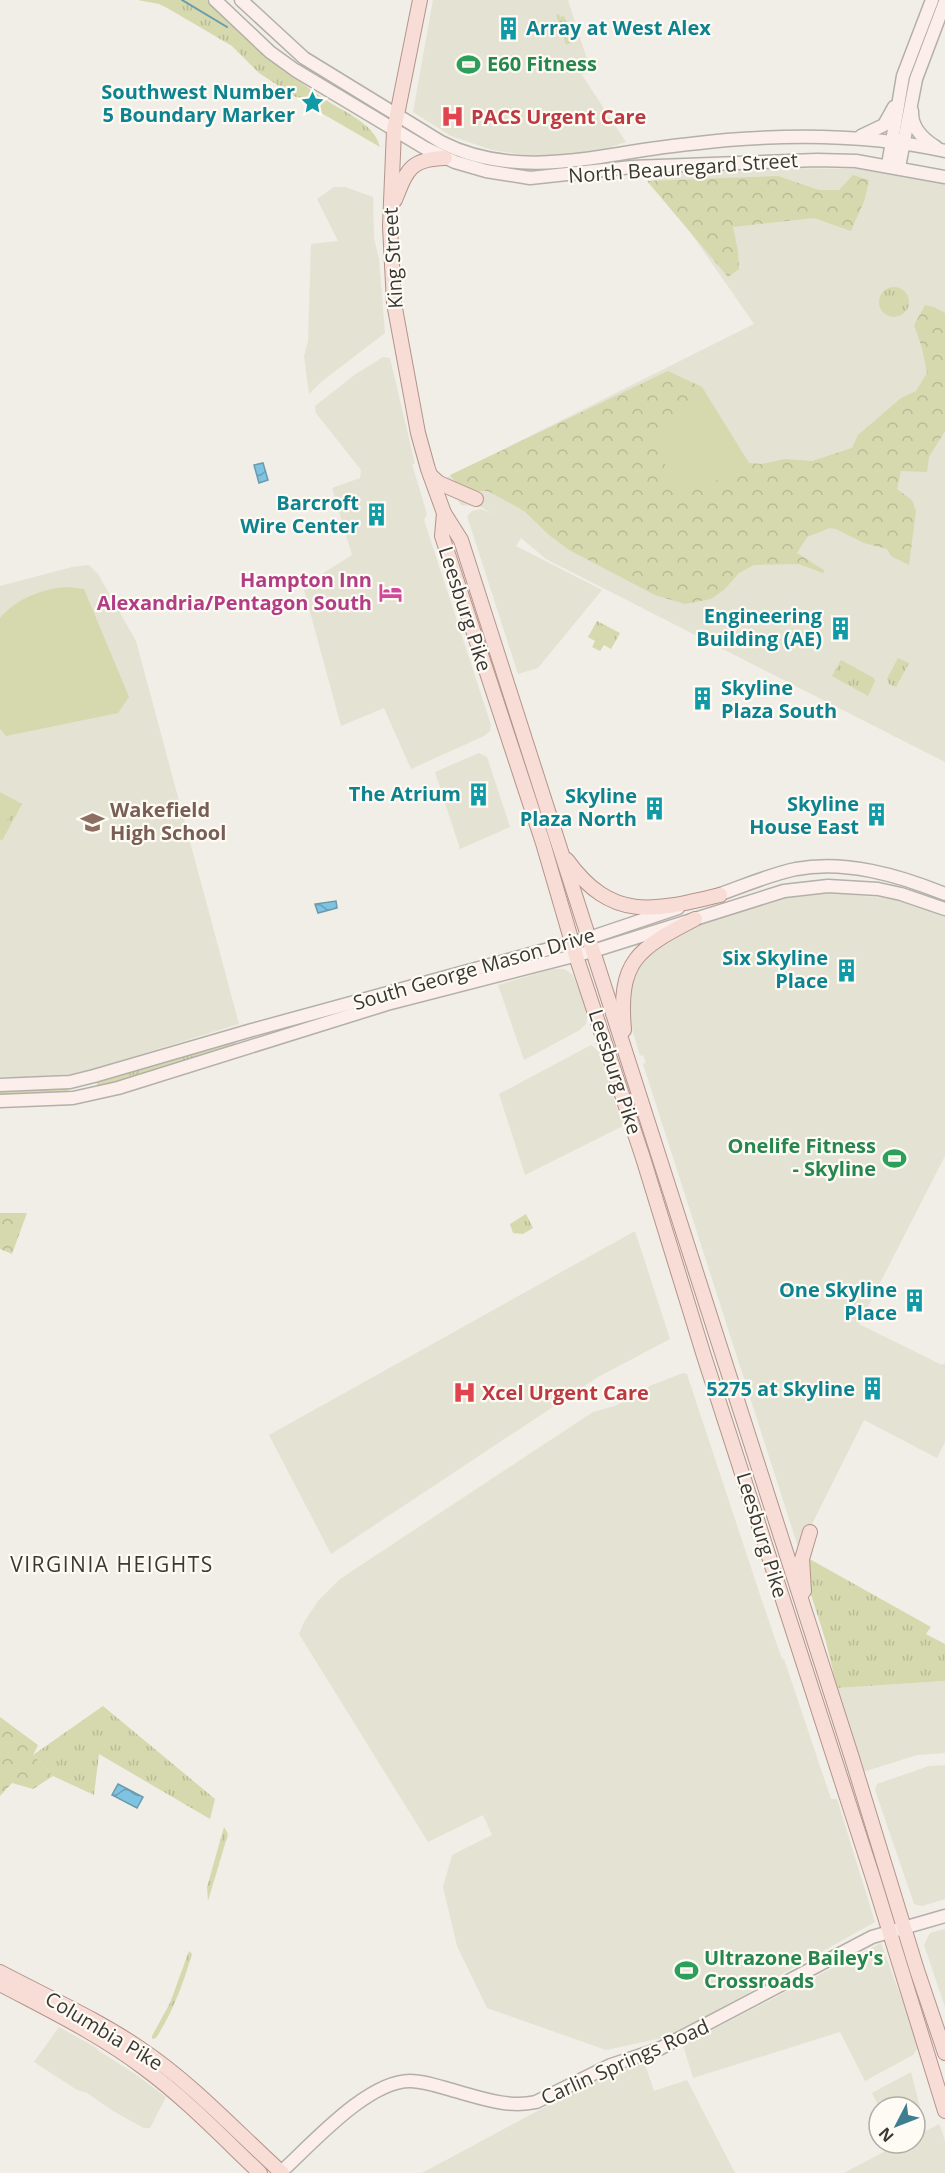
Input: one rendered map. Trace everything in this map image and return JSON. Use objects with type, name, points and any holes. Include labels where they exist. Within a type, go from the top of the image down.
[{"type":"main road","name":"North Beauregard Street","points":[[215,0],[270,52],[287,64],[394,130],[446,158],[486,171],[530,178],[632,167],[856,160],[945,177]]},
{"type":"main road","name":"North Beauregard Street","points":[[241,0],[304,58],[460,151],[505,161],[547,164],[727,140],[781,136],[855,137],[945,151]]},
{"type":"main road","name":"King Street","points":[[420,0],[394,130],[390,210],[393,303],[418,433],[444,513]]},
{"type":"main road","points":[[893,166],[910,53],[932,0]]},
{"type":"main road","points":[[855,137],[866,135],[884,124],[905,95],[945,2]]},
{"type":"main road","points":[[905,95],[915,126],[922,136],[934,146],[945,151]]},
{"type":"main road","points":[[390,210],[407,171],[414,164],[431,158],[446,158]]},
{"type":"main road","points":[[431,476],[439,483],[476,499]]},
{"type":"main road","name":"Leesburg Pike","points":[[444,513],[461,540],[945,2053]]},
{"type":"main road","name":"Leesburg Pike","points":[[444,513],[442,537],[543,843],[574,949],[890,1931],[945,2111]]},
{"type":"main road","points":[[560,846],[568,861],[591,888],[620,904],[649,909],[720,894]]},
{"type":"main road","name":"South George Mason Drive","points":[[591,944],[720,894],[793,870],[829,866],[881,872],[945,894]]},
{"type":"main road","name":"South George Mason Drive","points":[[0,1101],[84,1096],[178,1070],[591,944],[695,919],[784,891],[851,886],[889,892],[945,909]]},
{"type":"main road","points":[[629,1062],[622,994],[632,965],[652,942],[695,919]]},
{"type":"main road","name":"South George Mason Drive","points":[[0,1085],[70,1082],[252,1030],[574,949]]},
{"type":"main road","points":[[807,1620],[802,1559],[810,1532]]},
{"type":"main road","name":"Carlin Springs Road","points":[[281,2173],[352,2107],[389,2084],[421,2082],[508,2104],[525,2105],[536,2102],[611,2065],[659,2049],[859,1944],[890,1931],[945,1916]]},
{"type":"main road","name":"Columbia Pike","points":[[0,1972],[128,2041],[162,2064],[206,2101],[281,2173]]},
{"type":"main road","name":"Columbia Pike","points":[[0,1984],[86,2030],[127,2055],[171,2089],[260,2173]]},
{"type":"shaded area","points":[[433,0],[568,0],[590,69],[582,75],[626,142],[598,151],[562,156],[532,156],[492,150],[451,136],[413,112]]},
{"type":"shaded area","points":[[761,168],[871,169],[945,183],[945,762],[546,559],[521,538],[516,546],[602,590],[538,668],[518,674],[467,516],[472,511],[481,509],[493,514],[481,507],[461,505],[444,479],[754,324],[650,174]]},
{"type":"shaded area","points":[[334,187],[345,187],[373,197],[374,238],[379,259],[385,333],[321,382],[309,394],[304,356],[308,341],[311,244],[338,241],[317,199]]},
{"type":"shaded area","points":[[383,357],[390,358],[415,464],[412,464],[427,514],[424,520],[491,725],[490,731],[484,736],[411,769],[384,708],[341,726],[303,586],[352,555],[332,488],[360,478],[361,470],[316,413],[315,406],[356,374]]},
{"type":"shaded area","name":"Wakefield High School","points":[[89,565],[98,574],[136,641],[239,1024],[71,1074],[0,1077],[0,586],[72,567]]},
{"type":"shaded area","points":[[479,753],[487,757],[510,827],[460,849],[435,772]]},
{"type":"shaded area","points":[[823,892],[895,899],[945,917],[945,1156],[859,1324],[942,1365],[945,1363],[945,1442],[937,1458],[864,1420],[799,1550],[643,1064],[646,1062],[643,1055],[640,1056],[625,1006],[628,975],[667,934],[776,898]]},
{"type":"shaded area","points":[[553,969],[564,969],[573,975],[588,1012],[586,1024],[580,1030],[524,1060],[498,985]]},
{"type":"shaded area","points":[[591,1045],[598,1051],[623,1126],[525,1175],[499,1094]]},
{"type":"shaded area","points":[[635,1231],[670,1339],[598,1377],[331,1554],[269,1435]]},
{"type":"shaded area","points":[[683,1373],[687,1374],[762,1601],[831,1799],[837,1799],[875,1922],[671,2036],[606,2050],[487,2008],[457,1946],[443,1887],[452,1855],[492,1835],[483,1815],[428,1842],[299,1634],[318,1601],[340,1579],[593,1412],[615,1406],[652,1385]]},
{"type":"shaded area","points":[[945,1681],[945,1753],[917,1755],[863,1772],[837,1688]]},
{"type":"shaded area","points":[[945,1765],[945,1899],[922,1906],[914,1904],[875,1790],[877,1784],[929,1766]]},
{"type":"shaded area","points":[[945,1929],[945,2007],[924,1945],[930,1933]]},
{"type":"shaded area","points":[[881,1943],[919,2046],[913,2055],[865,2081],[840,2032],[693,2078],[683,2045]]},
{"type":"shaded area","points":[[59,2027],[95,2047],[166,2097],[150,2128],[144,2128],[113,2111],[34,2062]]},
{"type":"shaded area","points":[[644,2061],[654,2091],[687,2080],[735,2173],[422,2173],[614,2070]]},
{"type":"shaded area","points":[[911,2072],[917,2095],[873,2095],[872,2093]]},
{"type":"shaded area","points":[[939,2124],[945,2142],[945,2173],[844,2173],[878,2155],[927,2155],[927,2130]]},
{"type":"green space","points":[[138,0],[206,0],[316,94],[368,127],[380,147],[311,107],[259,73],[232,46],[159,4]]},
{"type":"green space","points":[[559,14],[560,17],[564,16],[573,42],[566,45],[556,15]]},
{"type":"green space","points":[[853,175],[869,180],[865,199],[851,231],[814,218],[733,227],[739,269],[728,277],[647,181],[778,176],[819,190],[839,190]]},
{"type":"green space","points":[[894,287],[900,288],[908,296],[908,308],[900,316],[894,317],[888,316],[880,308],[879,302],[880,296],[888,288]]},
{"type":"green space","points":[[925,305],[945,313],[945,431],[929,457],[927,472],[901,471],[897,489],[912,500],[916,511],[909,565],[891,556],[887,549],[864,543],[830,528],[807,537],[797,553],[824,570],[824,573],[798,564],[754,565],[739,573],[724,590],[711,599],[685,604],[655,595],[569,550],[524,511],[488,491],[462,491],[450,475],[668,371],[702,387],[663,437],[654,445],[718,480],[749,463],[762,464],[785,459],[812,461],[852,448],[858,435],[901,398],[916,391],[927,373],[914,325]]},
{"type":"green space","points":[[702,387],[749,463],[718,480],[680,491],[654,445],[663,437]]},
{"type":"green space","points":[[68,587],[84,589],[129,697],[118,713],[6,736],[0,729],[0,618],[22,600],[40,592]]},
{"type":"green space","points":[[597,621],[620,633],[611,649],[604,645],[600,651],[592,647],[595,641],[588,637]]},
{"type":"green space","points":[[898,658],[909,663],[896,687],[889,684],[887,679]]},
{"type":"green space","points":[[841,660],[874,678],[875,681],[868,696],[832,676]]},
{"type":"green space","points":[[0,792],[22,804],[2,841],[0,839]]},
{"type":"green space","points":[[3,802],[14,808],[1,832],[0,808]]},
{"type":"green space","points":[[235,1039],[236,1046],[97,1087],[97,1080]]},
{"type":"green space","points":[[68,1086],[69,1093],[0,1097],[0,1089]]},
{"type":"green space","points":[[0,1213],[27,1213],[12,1254],[0,1249]]},
{"type":"green space","points":[[526,1214],[533,1228],[523,1234],[513,1233],[510,1224]]},
{"type":"green space","points":[[806,1557],[931,1627],[926,1634],[945,1644],[945,1681],[837,1688],[826,1642],[808,1585]]},
{"type":"green space","points":[[103,1706],[215,1799],[210,1819],[99,1754],[94,1795],[53,1776],[33,1755]]},
{"type":"green space","points":[[0,1717],[38,1745],[33,1755],[53,1776],[33,1789],[12,1783],[0,1796]]},
{"type":"green space","points":[[224,1827],[228,1834],[208,1901],[207,1887]]},
{"type":"green space","points":[[189,1951],[192,1954],[177,1998],[156,2038],[152,2039],[170,2003]]},
{"type":"water","points":[[263,463],[268,480],[259,483],[254,465]]},
{"type":"water","points":[[336,901],[337,908],[318,913],[315,904]]},
{"type":"water","points":[[118,1784],[143,1797],[137,1808],[112,1795]]},
{"type":"waterway","points":[[182,0],[227,27]]},
{"type":"place","name":"Array at West Alex","points":[[508,28]]},
{"type":"place","name":"E60 Fitness","points":[[469,64]]},
{"type":"place","name":"Southwest Number 5 Boundary Marker","points":[[313,103]]},
{"type":"place","name":"PACS Urgent Care","points":[[453,117]]},
{"type":"place","name":"Barcroft Wire Center","points":[[377,515]]},
{"type":"place","name":"Hampton Inn Alexandria/Pentagon South","points":[[390,592]]},
{"type":"place","name":"Engineering Building (AE)","points":[[840,628]]},
{"type":"place","name":"Skyline Plaza South","points":[[703,699]]},
{"type":"place","name":"The Atrium","points":[[479,794]]},
{"type":"place","name":"Skyline Plaza North","points":[[655,808]]},
{"type":"place","name":"Skyline House East","points":[[877,815]]},
{"type":"place","name":"Wakefield High School","points":[[92,822]]},
{"type":"place","name":"Six Skyline Place","points":[[846,970]]},
{"type":"place","name":"Onelife Fitness - Skyline","points":[[894,1158]]},
{"type":"place","name":"One Skyline Place","points":[[915,1301]]},
{"type":"place","name":"5275 at Skyline","points":[[873,1389]]},
{"type":"place","name":"Xcel Urgent Care","points":[[464,1393]]},
{"type":"place","name":"Ultrazone Bailey's Crossroads","points":[[686,1970]]},
{"type":"district","name":"VIRGINIA HEIGHTS","points":[[112,1565]]}]
